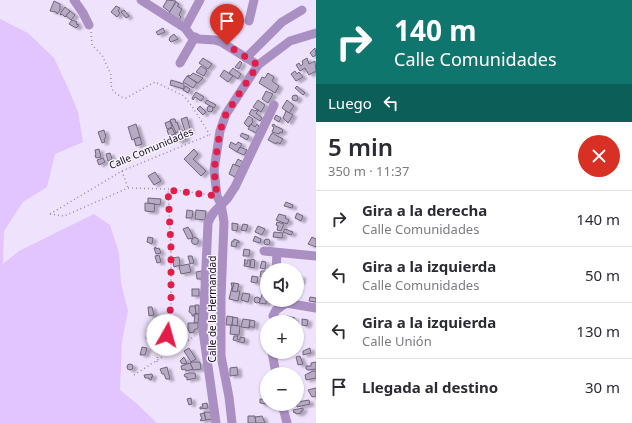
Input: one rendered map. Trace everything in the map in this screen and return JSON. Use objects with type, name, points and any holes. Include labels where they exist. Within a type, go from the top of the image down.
[{"type":"street","points":[[74,0],[89,25]]},
{"type":"street","points":[[141,0],[185,28],[191,36],[221,42],[258,65]]},
{"type":"street","points":[[185,28],[200,0]]},
{"type":"street","points":[[249,21],[254,0]]},
{"type":"street","points":[[246,58],[282,22],[302,10]]},
{"type":"street","points":[[216,423],[203,331],[208,223],[219,200],[214,170],[220,131],[226,114],[258,65],[290,41],[316,34]]},
{"type":"street","points":[[180,63],[195,37]]},
{"type":"street","points":[[219,200],[228,198],[235,188],[274,105]]},
{"type":"street","name":"Calle de la Hermandad","points":[[219,200],[224,222],[220,298],[221,356],[232,423]]},
{"type":"street","points":[[264,251],[316,256]]},
{"type":"street","points":[[276,263],[277,252]]},
{"type":"street","points":[[205,299],[220,298]]},
{"type":"street","points":[[274,315],[276,310],[281,305],[286,303],[316,308]]},
{"type":"street","points":[[284,411],[287,423]]},
{"type":"path","points":[[89,25],[92,45],[102,55],[111,75],[111,86],[113,91],[121,97],[126,98],[156,82],[184,96],[210,135]]},
{"type":"path","name":"Calle Comunidades","points":[[219,200],[168,190],[128,188],[64,216],[50,214],[122,171],[220,131]]},
{"type":"path","points":[[122,171],[128,188]]},
{"type":"path","points":[[157,362],[158,353],[167,335],[171,304],[171,248],[168,190]]},
{"type":"path","points":[[134,375],[157,362],[203,331]]},
{"type":"shaded area","points":[[0,19],[28,33],[54,58],[78,112],[83,142],[55,154],[47,187],[23,202],[4,231],[3,264],[19,251],[94,214],[110,225],[119,253],[121,283],[128,311],[122,341],[120,390],[157,423],[0,423]]},
{"type":"building","points":[[167,0],[176,1],[170,12],[163,7]]},
{"type":"building","points":[[54,1],[60,4],[60,10],[57,14],[56,12],[50,11]]},
{"type":"building","points":[[176,2],[179,4],[177,6],[182,9],[179,15],[181,17],[179,20],[169,13]]},
{"type":"building","points":[[116,6],[120,8],[118,11],[120,13],[117,17],[111,12]]},
{"type":"building","points":[[65,7],[70,11],[65,17],[60,14]]},
{"type":"building","points":[[124,10],[129,16],[126,18],[121,12]]},
{"type":"building","points":[[70,11],[75,15],[71,20],[66,16]]},
{"type":"building","points":[[72,20],[77,22],[76,24],[79,25],[76,28],[69,24]]},
{"type":"building","points":[[163,28],[165,32],[158,35],[156,32]]},
{"type":"building","points":[[174,34],[178,39],[171,42],[169,40],[170,37]]},
{"type":"building","points":[[315,48],[316,55],[313,57],[310,53]]},
{"type":"building","points":[[203,58],[212,64],[208,69],[199,63]]},
{"type":"building","points":[[307,58],[309,64],[315,61],[316,72],[309,75],[305,68],[300,71],[296,65],[299,63],[301,66],[303,64],[302,61]]},
{"type":"building","points":[[240,61],[242,63],[239,69],[235,67]]},
{"type":"building","points":[[201,66],[207,70],[204,76],[196,72]]},
{"type":"building","points":[[233,68],[241,74],[238,79],[229,73]]},
{"type":"building","points":[[224,70],[233,76],[228,82],[220,76]]},
{"type":"building","points":[[295,71],[297,74],[299,72],[303,77],[296,81],[291,74]]},
{"type":"building","points":[[193,73],[203,78],[198,83],[188,77],[188,75],[190,76]]},
{"type":"building","points":[[268,73],[274,77],[272,81],[279,86],[275,93],[259,83],[262,77],[265,78]]},
{"type":"building","points":[[187,76],[197,83],[193,88],[183,82]]},
{"type":"building","points":[[171,80],[184,84],[184,89],[170,85]]},
{"type":"building","points":[[186,86],[190,89],[188,93],[183,90]]},
{"type":"building","points":[[297,86],[305,93],[303,95],[295,88]]},
{"type":"building","points":[[266,91],[273,94],[268,103],[262,99]]},
{"type":"building","points":[[196,92],[204,97],[201,101],[195,97],[193,100],[192,98]]},
{"type":"building","points":[[295,95],[298,98],[295,101],[292,98]]},
{"type":"building","points":[[207,100],[216,105],[214,108],[205,103]]},
{"type":"building","points":[[258,100],[265,105],[261,112],[253,107]]},
{"type":"building","points":[[287,100],[294,106],[289,113],[282,108]]},
{"type":"building","points":[[200,106],[206,112],[203,115],[197,109]]},
{"type":"building","points":[[210,106],[213,109],[210,112],[207,109]]},
{"type":"building","points":[[252,109],[255,111],[259,110],[256,113],[262,118],[260,121],[249,114]]},
{"type":"building","points":[[286,111],[293,115],[288,123],[283,118]]},
{"type":"building","points":[[276,115],[281,118],[279,122],[274,119]]},
{"type":"building","points":[[249,116],[253,119],[253,122],[248,127],[244,123]]},
{"type":"building","points":[[187,117],[190,129],[188,130],[189,133],[186,134],[181,119]]},
{"type":"building","points":[[175,119],[176,123],[177,122],[180,131],[176,133],[170,120]]},
{"type":"building","points":[[170,121],[172,127],[167,129],[165,123]]},
{"type":"building","points":[[136,124],[140,137],[132,140],[128,127]]},
{"type":"building","points":[[251,124],[255,127],[257,124],[259,126],[256,133],[248,129]]},
{"type":"building","points":[[273,124],[283,130],[282,133],[280,132],[279,134],[272,132],[274,127],[272,126]]},
{"type":"building","points":[[172,128],[175,134],[169,136],[167,130]]},
{"type":"building","points":[[104,130],[106,137],[104,139],[105,142],[102,143],[98,132]]},
{"type":"building","points":[[183,130],[186,139],[178,142],[175,133]]},
{"type":"building","points":[[242,133],[249,136],[247,140],[240,136]]},
{"type":"building","points":[[272,133],[283,139],[280,144],[277,142],[276,144],[268,140]]},
{"type":"building","points":[[140,137],[142,144],[136,146],[134,139]]},
{"type":"building","points":[[231,142],[236,145],[238,142],[242,144],[237,152],[229,147]]},
{"type":"building","points":[[240,147],[247,150],[244,155],[237,152]]},
{"type":"building","points":[[99,149],[101,157],[96,158],[95,150]]},
{"type":"building","points":[[194,149],[198,154],[193,159],[206,171],[201,176],[184,159]]},
{"type":"building","points":[[110,153],[112,159],[108,161],[106,154]]},
{"type":"building","points":[[103,158],[105,162],[99,165],[97,160]]},
{"type":"building","points":[[238,159],[243,162],[240,167],[235,165]]},
{"type":"building","points":[[233,164],[240,167],[235,177],[229,174]]},
{"type":"building","points":[[155,172],[161,181],[154,185],[148,176]]},
{"type":"building","points":[[148,198],[161,199],[160,205],[148,203]]},
{"type":"building","points":[[286,202],[293,205],[292,208],[284,206]]},
{"type":"building","points":[[145,203],[155,204],[154,212],[145,211]]},
{"type":"building","points":[[187,210],[193,211],[192,218],[186,218]]},
{"type":"building","points":[[196,210],[206,211],[205,220],[195,219]]},
{"type":"building","points":[[297,213],[303,216],[301,221],[295,218]]},
{"type":"building","points":[[279,214],[286,216],[285,218],[289,220],[287,224],[276,220]]},
{"type":"building","points":[[277,222],[284,224],[281,231],[277,230]]},
{"type":"building","points":[[232,223],[238,224],[237,231],[232,230]]},
{"type":"building","points":[[243,224],[248,225],[246,231],[241,230]]},
{"type":"building","points":[[258,226],[265,229],[262,235],[255,232]]},
{"type":"building","points":[[188,227],[193,238],[188,239],[183,229]]},
{"type":"building","points":[[285,229],[293,232],[291,235],[283,232]]},
{"type":"building","points":[[274,232],[283,233],[282,238],[273,237]]},
{"type":"building","points":[[255,236],[261,239],[260,243],[253,241]]},
{"type":"building","points":[[148,237],[153,238],[152,244],[147,242]]},
{"type":"building","points":[[312,237],[316,239],[316,247],[308,244]]},
{"type":"building","points":[[195,238],[198,241],[195,244],[192,241]]},
{"type":"building","points":[[234,239],[239,241],[239,243],[237,242],[236,247],[231,246]]},
{"type":"building","points":[[267,239],[270,242],[267,245],[264,242]]},
{"type":"building","points":[[156,247],[156,249],[159,248],[161,253],[156,254],[154,248]]},
{"type":"building","points":[[244,249],[250,250],[249,256],[243,256]]},
{"type":"building","points":[[159,255],[161,262],[157,263],[155,256]]},
{"type":"building","points":[[188,256],[192,256],[194,263],[190,264]]},
{"type":"building","points":[[179,257],[180,265],[174,267],[172,258]]},
{"type":"building","points":[[245,259],[245,264],[247,264],[247,260],[250,260],[250,267],[244,266]]},
{"type":"building","points":[[251,259],[255,260],[254,268],[250,267]]},
{"type":"building","points":[[189,264],[191,272],[181,274],[179,266]]},
{"type":"building","points":[[202,271],[202,279],[197,279],[196,272]]},
{"type":"building","points":[[252,276],[258,277],[257,283],[251,282]]},
{"type":"building","points":[[231,283],[234,283],[232,291],[240,291],[238,301],[229,299],[232,287]]},
{"type":"building","points":[[234,283],[239,284],[237,292],[232,291]]},
{"type":"building","points":[[192,289],[199,289],[199,296],[192,296]]},
{"type":"building","points":[[243,293],[250,294],[248,302],[241,300]]},
{"type":"building","points":[[310,297],[316,298],[316,302],[309,301]]},
{"type":"building","points":[[255,298],[259,298],[259,302],[255,302]]},
{"type":"building","points":[[195,305],[199,305],[199,314],[196,314]]},
{"type":"building","points":[[190,306],[195,306],[196,314],[194,314],[194,316],[192,316],[189,312]]},
{"type":"building","points":[[148,307],[152,307],[154,315],[149,316]]},
{"type":"building","points":[[195,314],[199,314],[198,323],[194,323]]},
{"type":"building","points":[[227,316],[233,317],[232,325],[226,325]]},
{"type":"building","points":[[233,317],[238,318],[237,326],[232,325]]},
{"type":"building","points":[[243,319],[250,320],[249,328],[241,327]]},
{"type":"building","points":[[304,319],[308,320],[307,326],[304,325]]},
{"type":"building","points":[[250,320],[255,321],[254,328],[250,326],[249,328]]},
{"type":"building","points":[[188,323],[198,323],[198,328],[194,330],[194,332],[190,333],[188,330]]},
{"type":"building","points":[[231,325],[240,326],[239,335],[230,334]]},
{"type":"building","points":[[147,330],[153,331],[152,340],[146,339]]},
{"type":"building","points":[[153,332],[157,332],[156,340],[152,340]]},
{"type":"building","points":[[234,336],[238,336],[237,339],[240,340],[240,337],[245,338],[244,343],[233,340]]},
{"type":"building","points":[[142,347],[147,348],[145,355],[140,355]]},
{"type":"building","points":[[189,348],[196,359],[191,362],[184,351]]},
{"type":"building","points":[[310,348],[311,353],[304,355],[304,351]]},
{"type":"building","points":[[184,357],[187,363],[182,364],[180,361]]},
{"type":"building","points":[[296,359],[301,359],[303,364],[298,365]]},
{"type":"building","points":[[200,362],[201,369],[193,370],[190,363]]},
{"type":"building","points":[[316,362],[316,369],[306,369],[306,366],[311,366],[311,363]]},
{"type":"building","points":[[190,363],[193,369],[186,371],[185,369],[182,370],[181,366]]},
{"type":"building","points":[[130,364],[133,367],[130,370],[127,367]]},
{"type":"building","points":[[167,367],[170,379],[166,379],[160,369]]},
{"type":"building","points":[[237,367],[238,375],[230,376],[230,368]]},
{"type":"building","points":[[316,371],[316,378],[306,380],[305,375]]},
{"type":"building","points":[[195,373],[196,378],[187,380],[187,377],[184,375]]},
{"type":"building","points":[[152,374],[153,377],[151,377],[152,379],[150,380],[149,378],[145,378],[144,375]]},
{"type":"building","points":[[316,388],[316,396],[312,397],[308,390]]},
{"type":"building","points":[[191,398],[192,404],[189,405],[187,399]]},
{"type":"building","points":[[309,400],[310,404],[304,405],[304,401]]},
{"type":"building","points":[[207,403],[208,408],[200,409],[200,407],[203,407],[202,404]]},
{"type":"building","points":[[293,411],[301,411],[301,413],[294,413]]},
{"type":"building","points":[[204,412],[210,412],[212,419],[206,420]]},
{"type":"building","points":[[204,413],[206,420],[201,421],[200,420],[202,419],[200,414]]},
{"type":"building","points":[[248,416],[255,416],[256,423],[248,423]]},
{"type":"building","points":[[262,416],[265,423],[256,423],[255,417]]},
{"type":"route","points":[[167,335],[171,304],[171,248],[168,190],[217,196],[214,170],[220,131],[226,114],[258,65],[227,45]]}]
